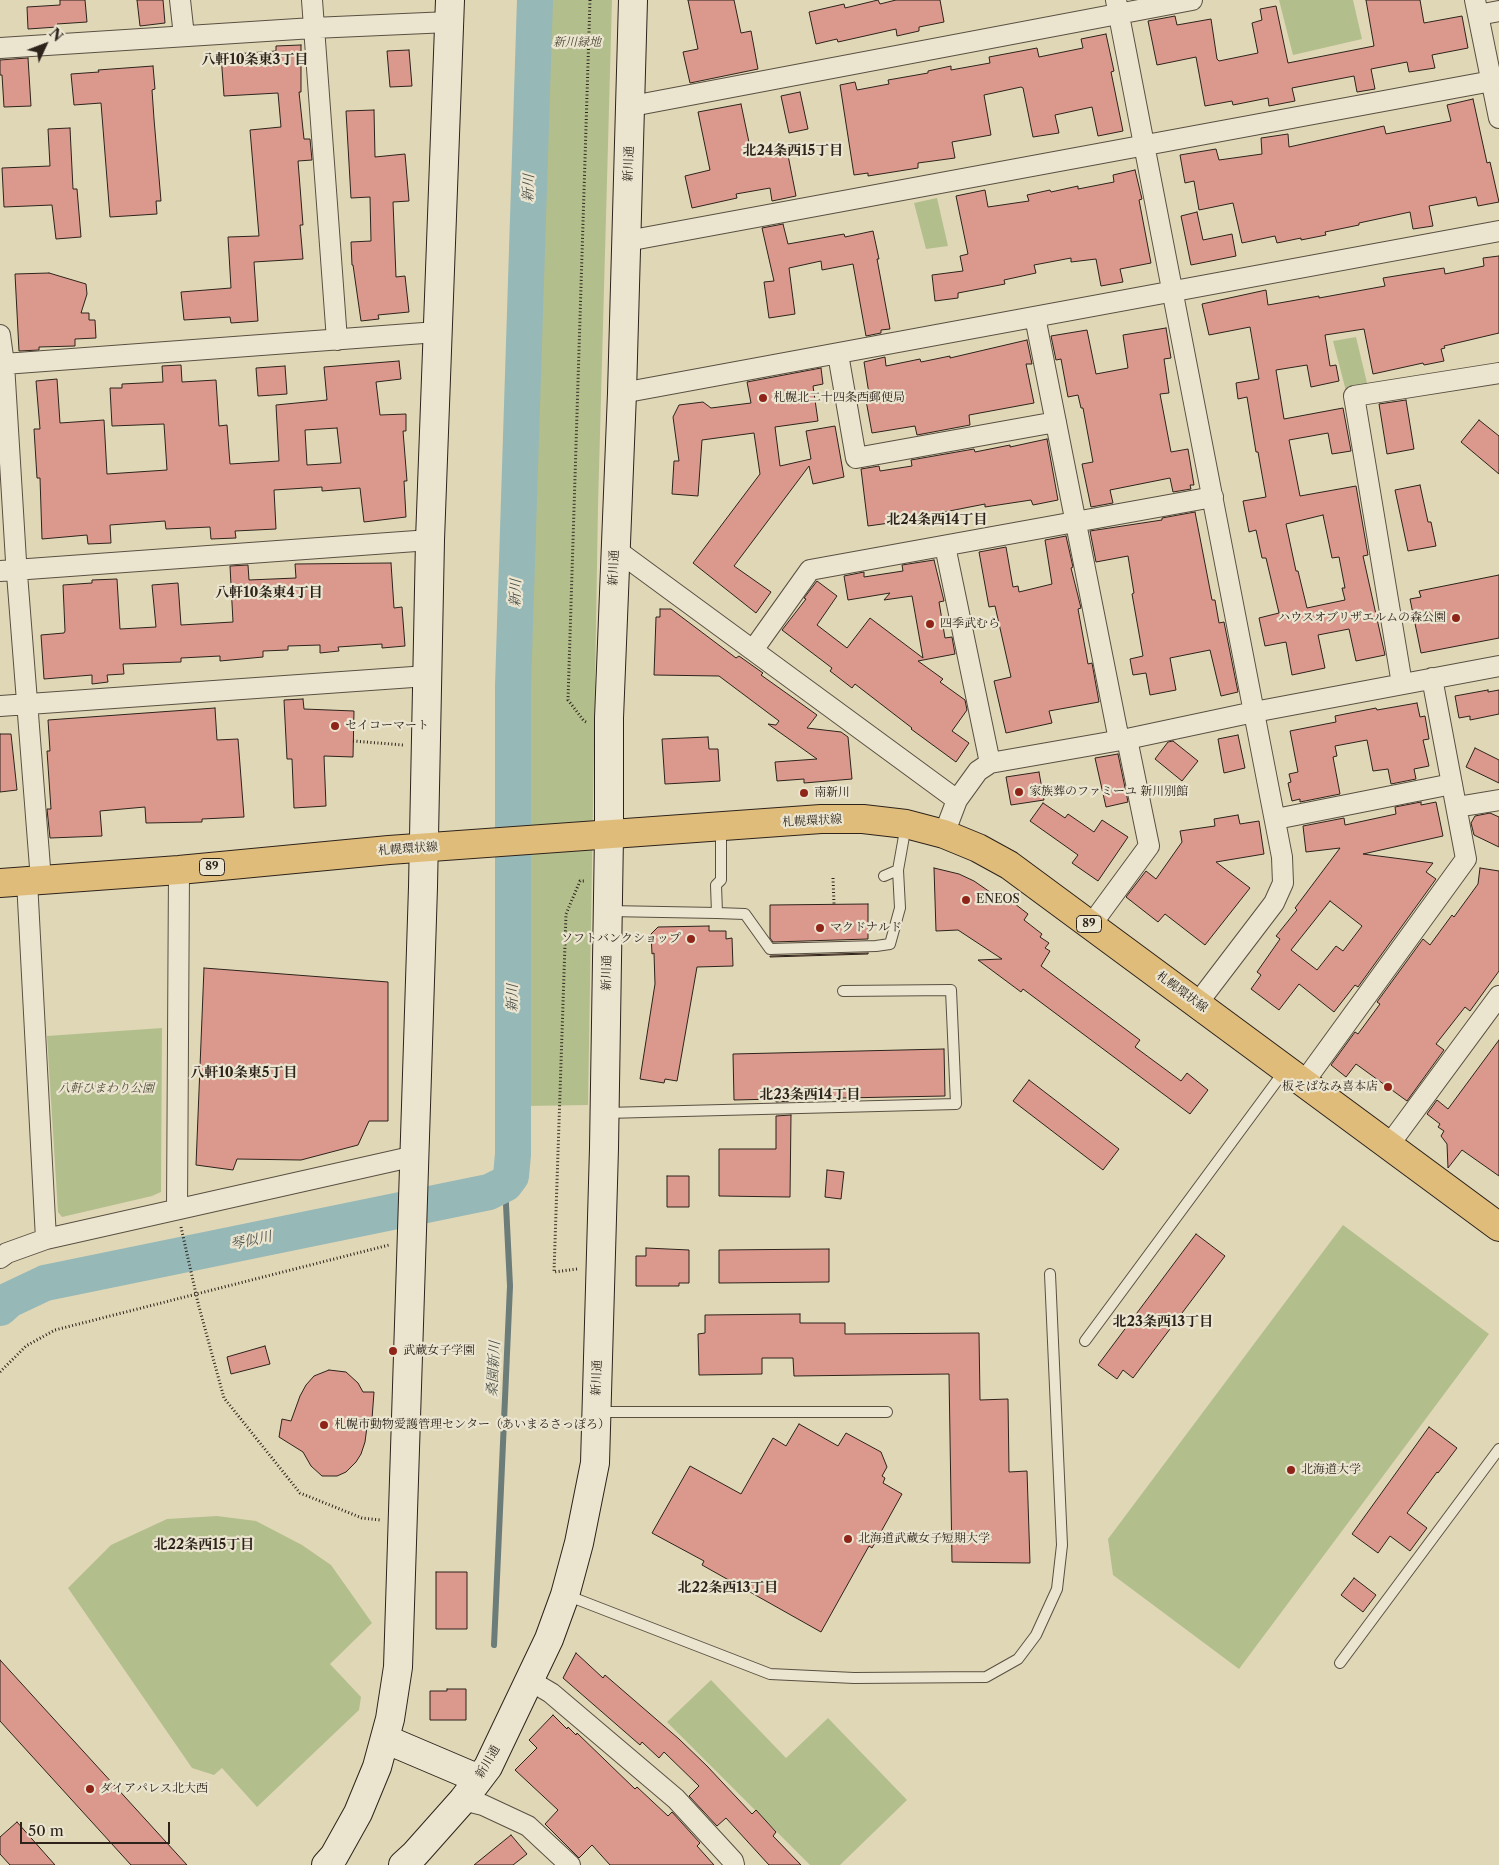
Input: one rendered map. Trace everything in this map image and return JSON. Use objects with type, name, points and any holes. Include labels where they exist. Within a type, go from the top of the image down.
[{"type":"main road","name":"札幌環状線","points":[[0,883],[179,870],[424,848],[821,819],[863,819],[906,824],[944,834],[978,848],[1009,865],[1389,1145],[1496,1219]]},
{"type":"street","points":[[180,0],[184,36]]},
{"type":"street","points":[[312,0],[337,340]]},
{"type":"street","name":"新川通","points":[[403,1865],[415,1854],[471,1790],[488,1767],[549,1640],[565,1595],[579,1543],[595,1463],[605,1113],[609,718],[632,106],[633,0]]},
{"type":"street","points":[[632,106],[1117,7],[1192,0]]},
{"type":"street","points":[[1117,7],[1282,857],[1283,883],[1274,903],[1198,1004]]},
{"type":"street","points":[[1499,11],[1477,8],[1499,118]]},
{"type":"street","points":[[0,48],[313,28],[449,11],[430,540],[424,848],[414,1161],[402,1238],[398,1666],[390,1719],[377,1766],[358,1813],[334,1856],[326,1865]]},
{"type":"street","points":[[626,240],[1492,81]]},
{"type":"street","points":[[622,393],[1499,231]]},
{"type":"street","points":[[1035,317],[1076,522],[1123,739],[1150,846],[1091,925]]},
{"type":"street","points":[[4,364],[438,332]]},
{"type":"street","points":[[0,334],[4,364],[4,446],[8,571],[28,704],[46,1240]]},
{"type":"street","points":[[838,354],[856,458],[1056,422]]},
{"type":"street","points":[[1402,684],[1354,396],[1499,373]]},
{"type":"street","points":[[754,650],[810,570],[1213,498]]},
{"type":"street","points":[[8,571],[430,540]]},
{"type":"street","points":[[945,546],[990,763]]},
{"type":"street","points":[[615,549],[957,800]]},
{"type":"street","points":[[944,834],[957,800],[978,771],[990,763],[1499,666]]},
{"type":"street","points":[[0,706],[427,676]]},
{"type":"street","points":[[1295,1076],[1466,860],[1432,678]]},
{"type":"street","points":[[1276,819],[1452,784]]},
{"type":"street","points":[[1457,807],[1499,800]]},
{"type":"street","points":[[178,1217],[179,870]]},
{"type":"street","points":[[1389,1145],[1499,996]]},
{"type":"street","points":[[0,1258],[46,1240],[178,1217],[414,1161]]},
{"type":"street","points":[[529,1680],[551,1693],[676,1799],[733,1861],[734,1865]]},
{"type":"street","points":[[385,1739],[471,1790],[483,1806],[528,1826],[563,1862]]},
{"type":"lane","points":[[607,911],[745,914],[770,949],[890,944],[900,908],[898,870],[906,824]]},
{"type":"lane","points":[[717,914],[716,885],[721,880],[721,827]]},
{"type":"lane","points":[[884,876],[898,870]]},
{"type":"lane","points":[[605,1113],[956,1104],[951,990],[843,991]]},
{"type":"lane","points":[[1085,1341],[1295,1076]]},
{"type":"lane","points":[[565,1595],[770,1674],[854,1678],[986,1677],[1018,1660],[1036,1635],[1057,1589],[1062,1545],[1050,1274]]},
{"type":"lane","points":[[596,1412],[887,1412]]},
{"type":"lane","points":[[1340,1663],[1499,1449]]},
{"type":"path","points":[[588,722],[584,721],[568,700],[590,0]]},
{"type":"path","points":[[353,742],[404,745]]},
{"type":"path","points":[[834,878],[834,904]]},
{"type":"path","points":[[577,1269],[554,1272],[566,914],[580,881],[608,882]]},
{"type":"path","points":[[178,1217],[196,1294],[224,1398],[300,1493],[362,1518],[383,1520]]},
{"type":"path","points":[[0,1372],[26,1346],[55,1330],[402,1238]]},
{"type":"green space","name":"新川緑地","points":[[544,0],[612,0],[598,506],[588,1105],[525,1106],[533,479]]},
{"type":"green space","points":[[1279,0],[1353,0],[1362,39],[1293,55]]},
{"type":"green space","points":[[937,198],[948,246],[926,249],[914,203]]},
{"type":"green space","points":[[1356,337],[1368,387],[1346,391],[1333,341]]},
{"type":"green space","name":"八軒ひまわり公園","points":[[162,1028],[161,1192],[152,1196],[62,1217],[58,1212],[47,1036]]},
{"type":"green space","points":[[1343,1225],[1489,1334],[1239,1669],[1113,1575],[1108,1539]]},
{"type":"green space","points":[[217,1516],[256,1521],[302,1545],[331,1565],[372,1623],[330,1664],[361,1697],[359,1710],[257,1807],[222,1768],[214,1775],[192,1768],[68,1588],[111,1545],[167,1519]]},
{"type":"green space","points":[[711,1680],[786,1758],[828,1718],[907,1800],[840,1865],[810,1865],[667,1722]]},
{"type":"building","points":[[60,0],[85,0],[87,22],[57,24],[57,27],[28,29],[27,7],[60,5]]},
{"type":"building","points":[[137,0],[163,0],[165,23],[140,26]]},
{"type":"building","points":[[688,0],[734,0],[741,33],[751,31],[758,69],[690,83],[683,52],[698,49]]},
{"type":"building","points":[[878,0],[880,4],[896,0],[940,0],[944,22],[919,27],[919,31],[897,36],[896,29],[838,42],[837,39],[816,44],[809,12],[844,4],[845,8]]},
{"type":"building","points":[[1366,0],[1420,0],[1424,23],[1462,16],[1468,48],[1432,55],[1435,68],[1409,72],[1407,62],[1371,69],[1375,89],[1357,92],[1354,76],[1292,88],[1295,101],[1269,106],[1268,98],[1233,105],[1232,101],[1205,106],[1196,57],[1157,65],[1148,21],[1175,16],[1177,25],[1211,19],[1217,59],[1219,61],[1258,53],[1252,23],[1262,20],[1260,9],[1276,6],[1288,63],[1374,46]]},
{"type":"building","points":[[1106,34],[1114,71],[1111,72],[1123,131],[1098,136],[1092,107],[1055,115],[1059,133],[1033,137],[1023,88],[1021,87],[984,95],[991,135],[952,142],[955,158],[918,163],[918,168],[868,176],[868,173],[854,175],[840,85],[855,82],[857,90],[889,84],[888,80],[928,73],[928,71],[951,66],[951,70],[990,63],[989,57],[1037,48],[1039,57],[1083,48],[1081,39]]},
{"type":"building","points":[[301,45],[301,92],[299,92],[304,139],[310,139],[312,160],[298,161],[303,225],[300,225],[303,259],[254,262],[258,321],[231,323],[230,317],[184,320],[181,292],[231,288],[228,237],[259,236],[250,130],[281,127],[278,93],[224,96],[221,55],[276,51],[276,46]]},
{"type":"building","points":[[409,50],[412,86],[390,87],[387,51]]},
{"type":"building","points":[[28,58],[31,106],[4,107],[0,60]]},
{"type":"building","points":[[153,66],[155,89],[152,90],[161,201],[156,201],[157,214],[110,217],[101,103],[74,105],[71,74]]},
{"type":"building","points":[[800,92],[808,129],[789,133],[781,96]]},
{"type":"building","points":[[1473,99],[1487,163],[1490,162],[1499,202],[1478,206],[1476,197],[1429,206],[1433,226],[1413,229],[1410,212],[1359,223],[1359,225],[1325,232],[1326,235],[1301,240],[1301,238],[1277,243],[1275,236],[1242,243],[1233,203],[1199,210],[1194,181],[1185,183],[1180,155],[1216,149],[1219,160],[1262,154],[1261,138],[1288,134],[1289,147],[1384,126],[1386,134],[1451,121],[1447,105]]},
{"type":"building","points":[[741,104],[751,152],[786,145],[796,196],[772,201],[770,188],[736,194],[737,198],[692,208],[685,176],[710,170],[698,112]]},
{"type":"building","points":[[374,110],[375,157],[405,154],[409,201],[393,202],[396,277],[405,276],[409,312],[378,315],[379,319],[361,321],[352,265],[351,242],[371,241],[370,197],[351,198],[346,111]]},
{"type":"building","points":[[70,128],[73,189],[77,189],[81,237],[56,239],[52,205],[4,207],[2,168],[50,166],[48,129]]},
{"type":"building","points":[[1135,170],[1142,199],[1139,200],[1151,263],[1120,269],[1123,282],[1101,286],[1096,259],[1071,262],[1071,258],[1034,265],[1036,273],[1004,280],[1005,284],[958,293],[958,298],[935,301],[932,275],[963,271],[960,256],[968,254],[956,196],[985,190],[988,207],[1029,201],[1027,195],[1050,190],[1051,192],[1078,186],[1078,189],[1114,182],[1113,175]]},
{"type":"building","points":[[1197,212],[1203,240],[1232,234],[1236,256],[1191,265],[1181,216]]},
{"type":"building","points":[[783,224],[788,244],[844,234],[845,237],[873,231],[890,329],[881,330],[881,333],[866,336],[853,264],[822,270],[821,261],[789,268],[795,314],[769,318],[764,282],[774,281],[762,228]]},
{"type":"building","points":[[1499,256],[1499,333],[1444,346],[1445,348],[1441,349],[1444,361],[1424,365],[1423,363],[1373,374],[1364,329],[1325,335],[1330,366],[1336,365],[1339,381],[1311,387],[1307,365],[1276,370],[1284,419],[1343,408],[1351,451],[1332,454],[1328,433],[1289,440],[1300,496],[1356,486],[1368,555],[1363,556],[1385,655],[1356,661],[1349,629],[1318,635],[1325,668],[1292,675],[1286,642],[1265,646],[1259,618],[1279,613],[1266,558],[1262,558],[1256,530],[1249,532],[1243,501],[1266,497],[1247,397],[1238,399],[1236,383],[1259,379],[1250,327],[1209,335],[1202,304],[1266,290],[1268,305],[1319,296],[1319,298],[1385,286],[1383,278],[1444,268],[1445,274],[1484,266],[1483,258]],"holes":[[[1323,515],[1332,558],[1339,557],[1345,588],[1342,588],[1345,600],[1307,608],[1298,571],[1296,571],[1286,524]]]},
{"type":"building","points":[[49,273],[86,284],[87,294],[81,313],[89,313],[89,320],[95,320],[96,338],[75,339],[75,346],[39,347],[39,350],[19,351],[15,274]]},
{"type":"building","points":[[1166,328],[1171,358],[1164,359],[1169,393],[1160,394],[1171,452],[1188,449],[1194,485],[1190,485],[1191,489],[1173,492],[1170,478],[1110,490],[1113,503],[1091,507],[1082,464],[1093,462],[1083,408],[1081,408],[1078,395],[1068,397],[1061,359],[1056,360],[1051,336],[1087,330],[1096,374],[1128,368],[1123,335]]},
{"type":"building","points":[[1027,340],[1032,364],[1026,364],[1034,403],[969,415],[970,425],[917,435],[915,426],[872,433],[865,395],[869,394],[864,362],[885,357],[886,366],[920,359],[921,362],[950,356],[950,358]]},
{"type":"building","points":[[399,361],[401,379],[376,382],[380,415],[406,414],[406,431],[403,431],[407,481],[404,481],[406,517],[364,522],[360,488],[322,491],[322,487],[274,490],[276,529],[235,531],[236,538],[211,539],[210,527],[166,529],[165,521],[110,525],[111,543],[88,544],[87,535],[42,539],[40,478],[37,478],[34,429],[40,429],[36,381],[57,379],[60,423],[104,420],[107,474],[167,470],[164,424],[112,426],[110,388],[122,388],[122,384],[163,382],[162,366],[181,365],[182,382],[216,380],[219,426],[227,425],[230,464],[279,461],[276,405],[327,400],[324,367]],"holes":[[[337,428],[341,463],[307,465],[305,430]]]},
{"type":"building","points":[[285,366],[287,394],[258,396],[256,368]]},
{"type":"building","points":[[821,368],[823,384],[813,386],[818,421],[775,427],[780,466],[811,459],[806,431],[835,426],[844,477],[813,484],[809,466],[734,566],[771,592],[756,613],[693,563],[760,474],[754,433],[702,440],[698,496],[672,494],[674,461],[679,461],[673,417],[679,405],[703,402],[711,408],[751,403],[747,382]]},
{"type":"building","points":[[1406,400],[1414,449],[1387,454],[1379,404]]},
{"type":"building","points":[[1479,420],[1499,436],[1499,474],[1461,442]]},
{"type":"building","points":[[1047,439],[1058,500],[1033,505],[1031,500],[985,507],[985,504],[934,514],[935,520],[911,523],[911,520],[868,526],[861,469],[879,466],[880,471],[912,466],[911,460],[974,449],[975,452],[1010,445],[1010,447]]},
{"type":"building","points":[[1420,485],[1428,522],[1431,522],[1436,546],[1408,551],[1395,490]]},
{"type":"building","points":[[1195,512],[1212,600],[1215,600],[1219,623],[1224,622],[1238,692],[1221,696],[1210,650],[1170,658],[1176,690],[1150,695],[1146,673],[1133,675],[1130,659],[1143,656],[1132,594],[1134,593],[1128,556],[1096,562],[1090,531],[1162,520],[1162,518]]},
{"type":"building","points":[[1066,536],[1073,567],[1071,568],[1081,608],[1078,609],[1088,664],[1092,663],[1099,702],[1049,711],[1052,723],[1006,733],[994,681],[1011,677],[995,606],[989,607],[979,552],[1006,547],[1013,587],[1018,586],[1019,592],[1052,584],[1045,540]]},
{"type":"building","points":[[934,560],[944,601],[939,602],[945,638],[952,637],[955,654],[918,661],[943,679],[940,682],[965,700],[967,710],[952,731],[969,743],[956,762],[855,684],[852,688],[830,671],[832,668],[782,630],[806,599],[804,598],[817,581],[837,596],[817,625],[847,648],[870,618],[923,658],[912,596],[884,600],[890,593],[848,600],[844,576],[864,572],[864,577],[903,571],[902,565]]},
{"type":"building","points":[[391,563],[394,608],[402,607],[405,646],[382,648],[382,644],[338,647],[339,651],[320,653],[320,645],[288,646],[288,650],[263,651],[263,657],[220,661],[220,656],[181,658],[181,662],[123,664],[124,674],[107,675],[108,682],[92,684],[92,675],[44,679],[41,635],[64,633],[65,631],[63,585],[92,583],[92,580],[117,579],[120,629],[156,627],[152,585],[178,583],[181,625],[233,622],[230,566],[248,565],[249,580],[296,578],[295,564]]},
{"type":"building","name":"ハウスオブリザエルムの森公園","points":[[1499,575],[1499,638],[1421,653],[1410,599],[1421,597],[1419,591]]},
{"type":"building","points":[[660,609],[671,609],[736,658],[739,656],[763,673],[761,675],[817,715],[807,728],[841,732],[848,737],[852,779],[804,783],[804,779],[777,781],[775,762],[817,759],[768,724],[776,725],[779,721],[719,676],[654,675],[656,617],[660,617]]},
{"type":"building","points":[[1488,690],[1488,692],[1499,690],[1499,714],[1470,720],[1470,716],[1459,718],[1455,696]]},
{"type":"building","points":[[303,699],[304,709],[354,711],[353,757],[324,756],[326,806],[294,808],[292,759],[287,759],[284,700]]},
{"type":"building","points":[[1417,703],[1420,717],[1425,716],[1429,739],[1423,740],[1429,766],[1414,769],[1416,779],[1391,784],[1388,769],[1373,771],[1367,740],[1335,746],[1337,756],[1333,757],[1340,794],[1300,802],[1300,799],[1292,801],[1288,783],[1291,782],[1289,774],[1298,772],[1290,731],[1336,722],[1335,716]]},
{"type":"building","points":[[215,708],[217,740],[238,739],[244,817],[202,819],[202,822],[146,823],[145,807],[100,811],[102,836],[50,838],[47,809],[51,809],[47,751],[50,751],[48,720]]},
{"type":"building","points":[[0,734],[11,734],[17,790],[0,792]]},
{"type":"building","points":[[1238,735],[1245,768],[1224,773],[1218,739]]},
{"type":"building","points":[[708,737],[709,749],[718,749],[720,781],[665,784],[662,739]]},
{"type":"building","points":[[1173,741],[1198,761],[1182,781],[1155,759],[1168,742]]},
{"type":"building","points":[[1475,748],[1499,760],[1499,783],[1466,767]]},
{"type":"building","points":[[1118,754],[1128,802],[1106,807],[1095,758]]},
{"type":"building","points":[[1039,772],[1044,800],[1011,805],[1006,777]]},
{"type":"building","points":[[1421,802],[1421,805],[1436,802],[1443,836],[1363,854],[1433,863],[1426,872],[1436,879],[1358,987],[1355,985],[1334,1012],[1299,984],[1279,1010],[1251,989],[1261,975],[1257,972],[1280,939],[1276,936],[1297,910],[1295,908],[1340,848],[1306,852],[1303,826],[1344,818],[1345,825],[1396,814],[1395,807]],"holes":[[[1330,901],[1362,926],[1343,951],[1336,946],[1317,970],[1291,950]]]},
{"type":"building","points":[[1043,803],[1065,818],[1068,814],[1094,832],[1102,820],[1128,837],[1098,881],[1072,863],[1078,855],[1030,821]]},
{"type":"building","points":[[1490,813],[1499,817],[1499,847],[1474,835],[1471,823],[1475,816]]},
{"type":"building","points":[[1238,815],[1240,824],[1259,821],[1264,854],[1216,862],[1250,888],[1205,945],[1165,914],[1158,922],[1126,897],[1146,871],[1156,879],[1182,842],[1180,831],[1215,826],[1214,819]]},
{"type":"building","points":[[934,868],[959,874],[974,881],[1006,903],[1015,904],[1028,914],[1024,920],[1042,934],[1040,937],[1049,943],[1045,948],[1050,951],[1041,966],[1140,1040],[1135,1047],[1181,1081],[1187,1073],[1208,1090],[1190,1114],[1023,989],[1021,992],[978,960],[1002,959],[958,930],[936,931]]},
{"type":"building","points":[[1480,868],[1499,871],[1499,971],[1470,1011],[1465,1007],[1436,1044],[1444,1050],[1407,1101],[1356,1064],[1346,1077],[1331,1065],[1355,1032],[1358,1034],[1380,1004],[1377,1002],[1423,939],[1430,945],[1452,915],[1454,917],[1478,884]]},
{"type":"building","points":[[868,904],[868,939],[773,942],[770,938],[770,905]]},
{"type":"building","points":[[709,926],[709,931],[726,931],[726,939],[732,938],[733,966],[697,967],[677,1081],[665,1079],[664,1083],[640,1079],[655,984],[651,934],[658,927]]},
{"type":"building","points":[[868,954],[770,957],[770,956]]},
{"type":"building","points":[[204,968],[388,982],[388,1121],[369,1121],[358,1145],[301,1160],[237,1159],[233,1170],[196,1165]]},
{"type":"building","points":[[1499,1040],[1499,1176],[1462,1150],[1448,1168],[1447,1144],[1441,1136],[1444,1131],[1438,1127],[1440,1124],[1427,1114],[1437,1100],[1448,1109]]},
{"type":"building","points":[[944,1049],[945,1096],[791,1099],[791,1101],[776,1102],[776,1099],[734,1100],[733,1054]]},
{"type":"building","points":[[1029,1080],[1119,1149],[1103,1170],[1013,1101]]},
{"type":"building","points":[[791,1115],[790,1197],[719,1196],[719,1149],[776,1149],[776,1116]]},
{"type":"building","points":[[827,1170],[844,1172],[841,1199],[825,1197]]},
{"type":"building","points":[[667,1176],[689,1176],[689,1207],[667,1207]]},
{"type":"building","points":[[1196,1234],[1225,1256],[1133,1378],[1123,1370],[1117,1379],[1098,1365]]},
{"type":"building","points":[[646,1248],[689,1250],[689,1283],[679,1283],[679,1286],[636,1286],[636,1256],[646,1256]]},
{"type":"building","points":[[829,1249],[829,1282],[719,1283],[719,1250]]},
{"type":"building","points":[[800,1314],[800,1323],[845,1323],[845,1334],[979,1333],[980,1400],[1008,1399],[1009,1472],[1027,1471],[1030,1563],[952,1562],[949,1374],[794,1376],[793,1358],[762,1358],[762,1374],[699,1375],[698,1334],[705,1333],[705,1315]]},
{"type":"building","points":[[265,1346],[270,1364],[231,1374],[227,1357]]},
{"type":"building","name":"札幌市動物愛護管理センター（あいまるさっぽろ）","points":[[329,1370],[346,1372],[358,1383],[363,1392],[374,1392],[372,1419],[368,1419],[365,1442],[361,1454],[346,1472],[337,1476],[322,1476],[311,1466],[303,1452],[279,1437],[282,1419],[291,1421],[306,1385],[314,1376]]},
{"type":"building","points":[[799,1424],[838,1446],[846,1433],[881,1452],[887,1467],[882,1476],[885,1478],[883,1483],[902,1494],[872,1548],[869,1546],[821,1632],[702,1565],[704,1561],[652,1533],[690,1466],[741,1494],[773,1438],[786,1446]]},
{"type":"building","points":[[1429,1427],[1457,1448],[1407,1513],[1427,1528],[1410,1551],[1390,1536],[1378,1553],[1352,1534]]},
{"type":"building","points":[[436,1572],[467,1572],[467,1629],[436,1629]]},
{"type":"building","points":[[1354,1578],[1376,1595],[1363,1612],[1341,1595]]},
{"type":"building","points":[[576,1653],[603,1678],[605,1675],[679,1739],[752,1814],[756,1810],[776,1832],[773,1836],[801,1865],[769,1865],[726,1818],[717,1826],[689,1796],[699,1786],[664,1752],[659,1758],[642,1742],[640,1745],[563,1678]]},
{"type":"building","name":"ダイアパレス北大西","points":[[0,1660],[187,1865],[131,1865],[0,1721]]},
{"type":"building","points":[[447,1689],[466,1689],[466,1720],[430,1720],[430,1691],[447,1691]]},
{"type":"building","points":[[553,1715],[567,1729],[568,1727],[576,1735],[577,1733],[635,1789],[637,1787],[668,1816],[672,1812],[700,1843],[697,1846],[714,1865],[610,1865],[592,1845],[579,1858],[545,1824],[558,1810],[515,1770],[537,1748],[529,1740]]},
{"type":"building","points":[[17,1822],[55,1865],[10,1865],[0,1854],[0,1837]]},
{"type":"building","points":[[511,1835],[527,1854],[513,1865],[474,1865]]},
{"type":"waterway","name":"新川","points":[[0,1308],[9,1300],[45,1283],[489,1192],[505,1184],[511,1176],[513,1154],[513,686],[535,0]]},
{"type":"waterway","name":"桑園新川","points":[[494,1645],[510,1286],[505,1184]]},
{"type":"place","name":"札幌北二十四条西郵便局","points":[[763,398]]},
{"type":"place","name":"ハウスオブリザエルムの森公園","points":[[1456,618]]},
{"type":"place","name":"四季武むら","points":[[930,624]]},
{"type":"place","name":"セイコーマート","points":[[335,726]]},
{"type":"place","name":"家族葬のファミーユ 新川別館","points":[[1019,792]]},
{"type":"place","name":"南新川","points":[[804,793]]},
{"type":"place","name":"ENEOS","points":[[966,900]]},
{"type":"place","name":"マクドナルド","points":[[820,928]]},
{"type":"place","name":"ソフトバンクショップ","points":[[691,939]]},
{"type":"place","name":"板そばなみ喜本店","points":[[1388,1087]]},
{"type":"place","name":"武蔵女子学園","points":[[393,1351]]},
{"type":"place","name":"札幌市動物愛護管理センター（あいまるさっぽろ）","points":[[324,1425]]},
{"type":"place","name":"北海道大学","points":[[1291,1470]]},
{"type":"place","name":"北海道武蔵女子短期大学","points":[[848,1539]]},
{"type":"place","name":"ダイアパレス北大西","points":[[90,1789]]},
{"type":"district","name":"八軒10条東3丁目","points":[[255,60]]},
{"type":"district","name":"北24条西15丁目","points":[[793,151]]},
{"type":"district","name":"北24条西14丁目","points":[[937,520]]},
{"type":"district","name":"八軒10条東4丁目","points":[[269,593]]},
{"type":"district","name":"八軒10条東5丁目","points":[[244,1073]]},
{"type":"district","name":"北23条西14丁目","points":[[810,1095]]},
{"type":"district","name":"北23条西13丁目","points":[[1163,1322]]},
{"type":"district","name":"北22条西15丁目","points":[[204,1545]]},
{"type":"district","name":"北22条西13丁目","points":[[728,1588]]},
{"type":"water label","name":"琴似川","points":[[251,1241]]}]
